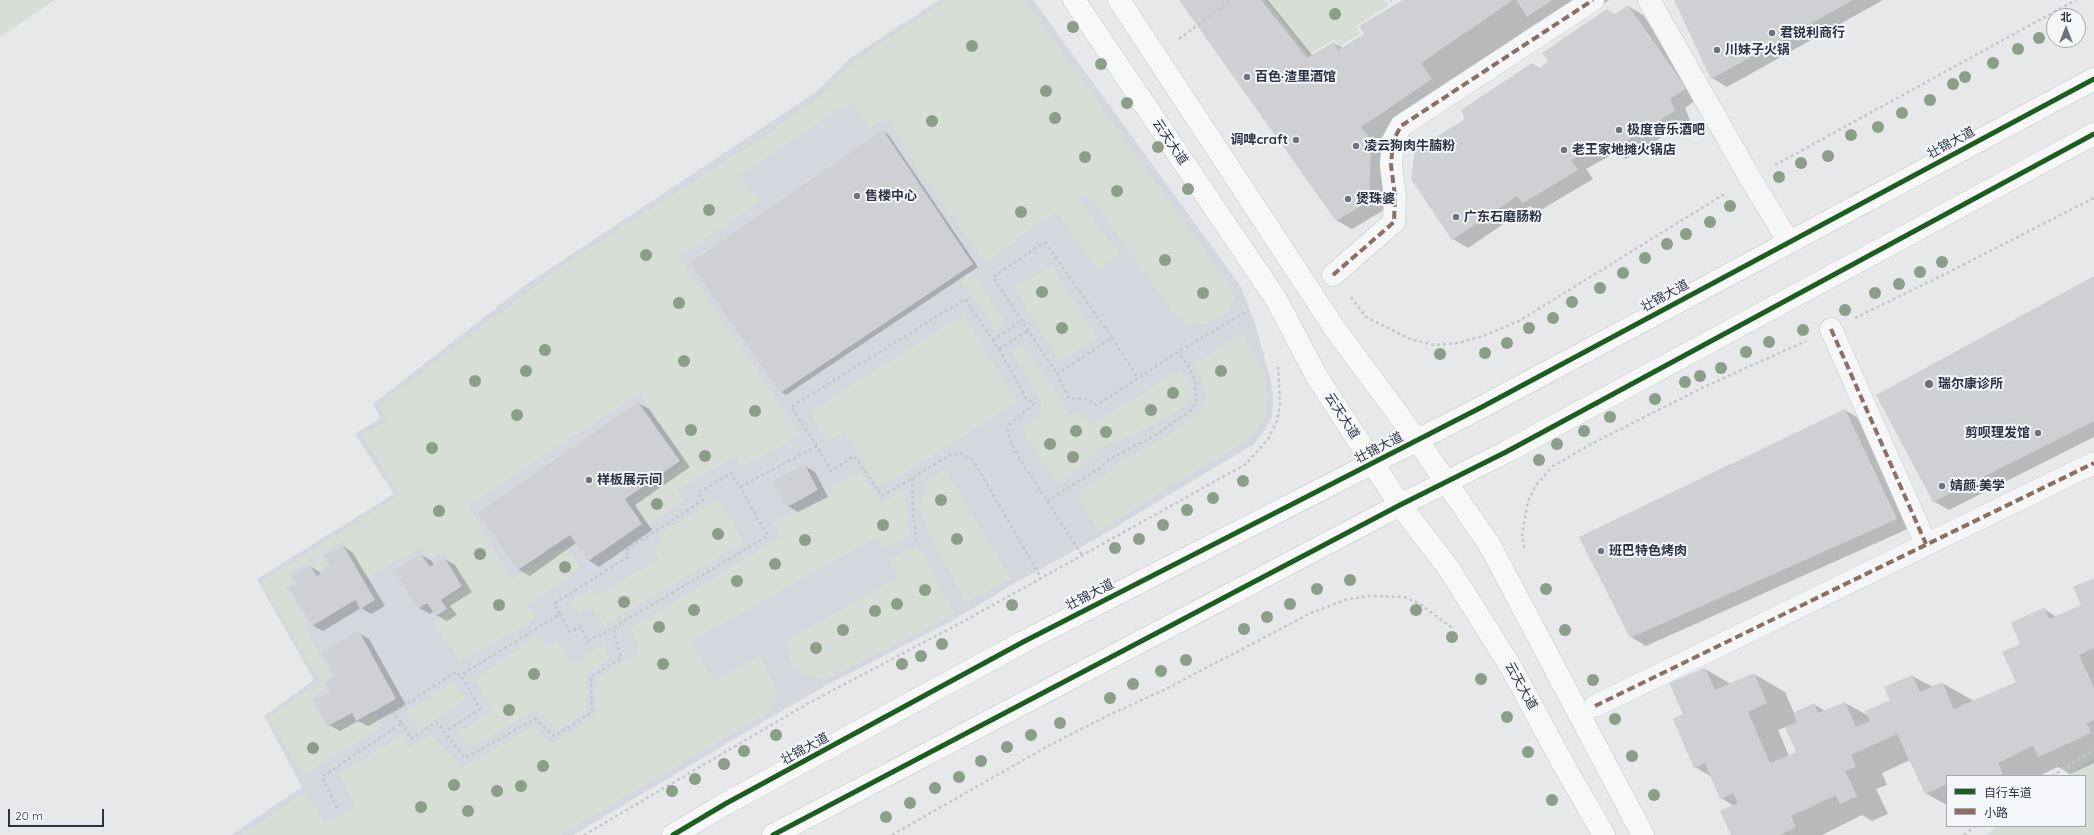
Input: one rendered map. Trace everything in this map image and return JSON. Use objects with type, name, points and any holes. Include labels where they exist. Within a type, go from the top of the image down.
[{"type":"main road","name":"云天大道","points":[[1074,0],[1276,299],[1317,377],[1400,505],[1447,566],[1512,669],[1562,762],[1604,835]]},
{"type":"main road","points":[[1119,0],[1335,329],[1417,440],[1489,544],[1643,835]]},
{"type":"main road","points":[[2070,92],[2094,69]]},
{"type":"main road","name":"壮锦大道","points":[[673,835],[725,804],[1023,642],[1417,440],[2094,80]]},
{"type":"main road","points":[[773,835],[1445,482],[2094,134]]},
{"type":"street","points":[[1333,275],[1394,222],[1395,196],[1391,165],[1393,141],[1401,126],[1593,0]]},
{"type":"street","points":[[1649,0],[1750,178],[1789,242]]},
{"type":"street","points":[[1831,329],[1926,544]]},
{"type":"street","points":[[1595,706],[2094,463]]},
{"type":"path","points":[[1178,40],[1231,0]]},
{"type":"path","points":[[1333,275],[1366,317],[1410,339],[1434,345],[1458,343],[1486,335],[1519,321],[1750,178],[2076,0]]},
{"type":"path","points":[[1525,554],[1522,535],[1528,501],[1536,485],[1553,466],[1592,443],[1704,387],[1831,329],[1949,272],[2094,198]]},
{"type":"path","points":[[1138,378],[1045,242],[993,277],[1027,331],[1057,374],[1069,398],[1087,399],[1098,405],[1178,352],[1253,307]]},
{"type":"path","points":[[1041,578],[972,460],[964,454],[952,454],[882,496],[854,456],[831,471],[791,407],[965,299],[999,349],[1025,397],[1034,404],[1011,423],[1008,430],[1010,440],[1021,461],[1082,555]]},
{"type":"path","points":[[993,341],[1021,320]]},
{"type":"path","points":[[999,349],[1027,331]]},
{"type":"path","points":[[1057,374],[1112,338]]},
{"type":"path","points":[[1047,501],[1100,468],[1110,458],[1156,434],[1190,411],[1196,402],[1195,381],[1191,370],[1178,352]]},
{"type":"path","points":[[584,835],[807,704],[1041,578],[1246,464],[1268,439],[1278,416],[1280,386],[1277,363]]},
{"type":"path","points":[[740,487],[816,446]]},
{"type":"path","points":[[731,473],[740,487],[768,536],[613,628],[588,641],[581,627],[570,632],[554,604],[629,556],[625,551],[703,500],[698,493],[731,473]]},
{"type":"path","points":[[912,478],[913,514],[917,540]]},
{"type":"path","points":[[892,835],[1048,746],[1111,714],[1164,690],[1311,613],[1346,600],[1367,596],[1404,597],[1420,604],[1457,632]]},
{"type":"path","points":[[461,675],[560,614]]},
{"type":"path","points":[[443,732],[480,709],[461,675],[456,672],[393,713],[411,739],[436,722],[443,732],[465,758],[535,719],[555,736],[592,712],[591,677],[621,658],[613,628]]},
{"type":"path","points":[[337,808],[322,777],[402,724]]},
{"type":"path","points":[[2054,775],[2094,750]]},
{"type":"path","points":[[1964,835],[1974,827]]},
{"type":"shaded area","points":[[0,0],[55,0],[0,37]]},
{"type":"shaded area","points":[[939,0],[1033,0],[1241,287],[1255,324],[1270,377],[1273,397],[1272,417],[1265,430],[1254,444],[1097,538],[1010,586],[955,619],[827,685],[773,716],[573,835],[231,835],[302,787],[264,716],[314,680],[257,579],[394,494],[355,434],[381,418],[373,404],[524,286],[816,92],[849,59]]},
{"type":"shaded area","points":[[948,0],[1025,0],[1227,281],[1236,297],[1228,311],[1206,324],[1193,325],[1183,322],[1173,313],[1087,193],[1079,199],[1120,255],[1098,271],[1056,212],[985,262],[919,171],[888,119],[871,128],[851,102],[739,175],[760,202],[679,257],[801,435],[742,467],[735,456],[678,489],[685,500],[647,525],[631,499],[686,463],[640,393],[468,505],[512,579],[567,545],[581,569],[526,605],[536,619],[460,662],[432,621],[451,609],[446,601],[466,586],[444,551],[430,558],[422,547],[365,578],[342,541],[321,555],[327,565],[318,572],[311,561],[289,573],[294,582],[286,588],[307,622],[304,625],[331,675],[323,681],[326,688],[311,698],[326,728],[351,717],[355,724],[375,714],[382,726],[302,776],[269,717],[320,682],[261,582],[400,495],[362,436],[388,421],[378,405],[558,269],[766,135],[823,94],[840,74],[861,56]]},
{"type":"shaded area","points":[[1265,0],[1386,0],[1389,5],[1356,26],[1360,34],[1340,46],[1334,39],[1308,55]]},
{"type":"shaded area","points":[[1052,265],[1097,337],[1059,361],[1014,288]]},
{"type":"shaded area","points":[[971,273],[1007,323],[997,331],[960,281]]},
{"type":"shaded area","points":[[963,315],[1018,401],[880,488],[844,432],[827,443],[809,413]]},
{"type":"shaded area","points":[[1242,332],[1263,372],[1268,395],[1266,416],[1254,435],[1098,531],[1079,499],[1082,489],[1110,472],[1117,463],[1173,433],[1202,410],[1206,398],[1203,382],[1195,364]]},
{"type":"shaded area","points":[[1022,344],[1058,393],[1068,415],[1081,412],[1092,424],[1179,371],[1190,383],[1192,394],[1187,405],[1141,431],[1103,447],[1086,463],[1057,484],[1021,429],[1035,419],[1041,412],[1041,403],[1011,351]]},
{"type":"shaded area","points":[[945,469],[1011,578],[966,602],[926,530],[921,511],[924,484]]},
{"type":"shaded area","points":[[860,470],[881,503],[903,490],[911,535],[882,549],[876,537],[691,641],[714,681],[760,656],[773,681],[777,694],[772,710],[560,835],[241,835],[306,791],[325,824],[356,808],[338,774],[402,736],[409,748],[430,735],[463,768],[533,726],[551,744],[597,714],[596,679],[639,652],[632,628],[781,537],[772,523],[833,494],[830,488]]},
{"type":"shaded area","points":[[718,498],[744,542],[603,626],[592,608],[579,615],[570,602],[591,589],[597,596],[658,560],[653,548],[662,543],[658,535]]},
{"type":"shaded area","points":[[918,545],[955,614],[827,679],[817,679],[804,674],[792,665],[783,643],[898,578],[889,560]]},
{"type":"shaded area","points":[[539,635],[546,647],[557,640],[573,663],[604,643],[608,660],[587,675],[586,712],[558,731],[535,710],[470,748],[458,733],[493,711],[474,679]]},
{"type":"shaded area","points":[[453,681],[465,699],[419,730],[407,713]]},
{"type":"shaded area","points":[[2094,758],[2094,835],[1986,835],[1997,827],[2086,827],[2086,775],[2068,775]]},
{"type":"building","points":[[1179,0],[1261,0],[1307,58],[1334,42],[1338,50],[1364,34],[1359,26],[1403,0],[1513,0],[1421,63],[1432,79],[1361,127],[1371,139],[1369,201],[1336,221]]},
{"type":"building","points":[[1516,0],[1552,0],[1527,17]]},
{"type":"building","points":[[1674,0],[1853,0],[1711,79]]},
{"type":"building","points":[[1628,5],[1686,88],[1670,99],[1675,111],[1610,151],[1601,143],[1571,160],[1578,170],[1523,203],[1517,196],[1452,240],[1411,179],[1415,150],[1465,119],[1461,110],[1532,63],[1539,69],[1548,61],[1542,53],[1607,9],[1614,15]]},
{"type":"building","name":"售楼中心","points":[[883,130],[973,264],[780,393],[690,263]]},
{"type":"building","points":[[2094,276],[2094,421],[1933,502],[1876,395]]},
{"type":"building","name":"样板展示间","points":[[638,402],[680,461],[625,499],[642,524],[588,561],[570,535],[518,570],[478,513]]},
{"type":"building","points":[[1845,409],[1897,519],[1630,638],[1579,537]]},
{"type":"building","points":[[805,465],[818,490],[787,507],[773,481]]},
{"type":"building","points":[[343,545],[375,600],[360,609],[355,600],[312,626],[289,588],[297,584],[292,576],[310,565],[317,576],[330,567],[324,556]]},
{"type":"building","points":[[421,554],[430,567],[444,557],[462,586],[441,600],[447,609],[436,616],[427,603],[418,609],[394,571]]},
{"type":"building","points":[[2094,578],[2094,648],[2079,655],[2094,688],[2094,720],[2087,723],[2091,733],[2038,757],[2033,746],[1998,763],[2003,774],[2000,775],[1946,775],[1946,784],[1925,794],[1897,734],[1851,755],[1856,767],[1845,771],[1857,796],[1840,804],[1836,795],[1791,816],[1796,827],[1780,835],[1731,835],[1720,811],[1738,803],[1733,793],[1720,799],[1705,763],[1694,768],[1673,719],[1683,714],[1669,683],[1705,668],[1715,690],[1754,673],[1767,703],[1748,712],[1770,763],[1796,752],[1785,727],[1797,722],[1793,713],[1814,703],[1818,713],[1845,702],[1856,727],[1870,721],[1865,711],[1890,700],[1884,687],[1912,675],[1920,692],[1942,682],[1954,709],[2016,682],[2002,652],[2020,644],[2011,622],[2044,608],[2049,619],[2081,605],[2073,587]]},
{"type":"building","points":[[359,631],[396,699],[356,721],[352,713],[328,726],[314,700],[331,691],[326,682],[335,677],[322,652]]},
{"type":"marked path","points":[[1333,275],[1394,222],[1395,196],[1391,165],[1393,141],[1401,126],[1593,0]]},
{"type":"marked path","points":[[1831,329],[1926,544]]},
{"type":"marked path","points":[[1595,706],[2094,463]]},
{"type":"cycle path","points":[[673,835],[725,804],[1023,642],[1482,407],[2094,79]]},
{"type":"cycle path","points":[[773,835],[1400,505],[1506,452],[2094,134]]},
{"type":"place","name":"君锐利商行","points":[[1772,33]]},
{"type":"place","name":"川妹子火锅","points":[[1717,50]]},
{"type":"place","name":"百色·渣里酒馆","points":[[1247,77]]},
{"type":"place","name":"极度音乐酒吧","points":[[1619,130]]},
{"type":"place","name":"调啤craft","points":[[1296,140]]},
{"type":"place","name":"凌云狗肉牛腩粉","points":[[1356,146]]},
{"type":"place","name":"老王家地摊火锅店","points":[[1564,150]]},
{"type":"place","name":"售楼中心","points":[[857,196]]},
{"type":"place","name":"煲珠婆","points":[[1348,199]]},
{"type":"place","name":"广东石磨肠粉","points":[[1456,217]]},
{"type":"place","name":"瑞尔康诊所","points":[[1929,384]]},
{"type":"place","name":"剪呗理发馆","points":[[2038,433]]},
{"type":"place","name":"样板展示间","points":[[589,480]]},
{"type":"place","name":"婧颜·美学","points":[[1942,486]]},
{"type":"place","name":"班巴特色烤肉","points":[[1601,551]]}]
